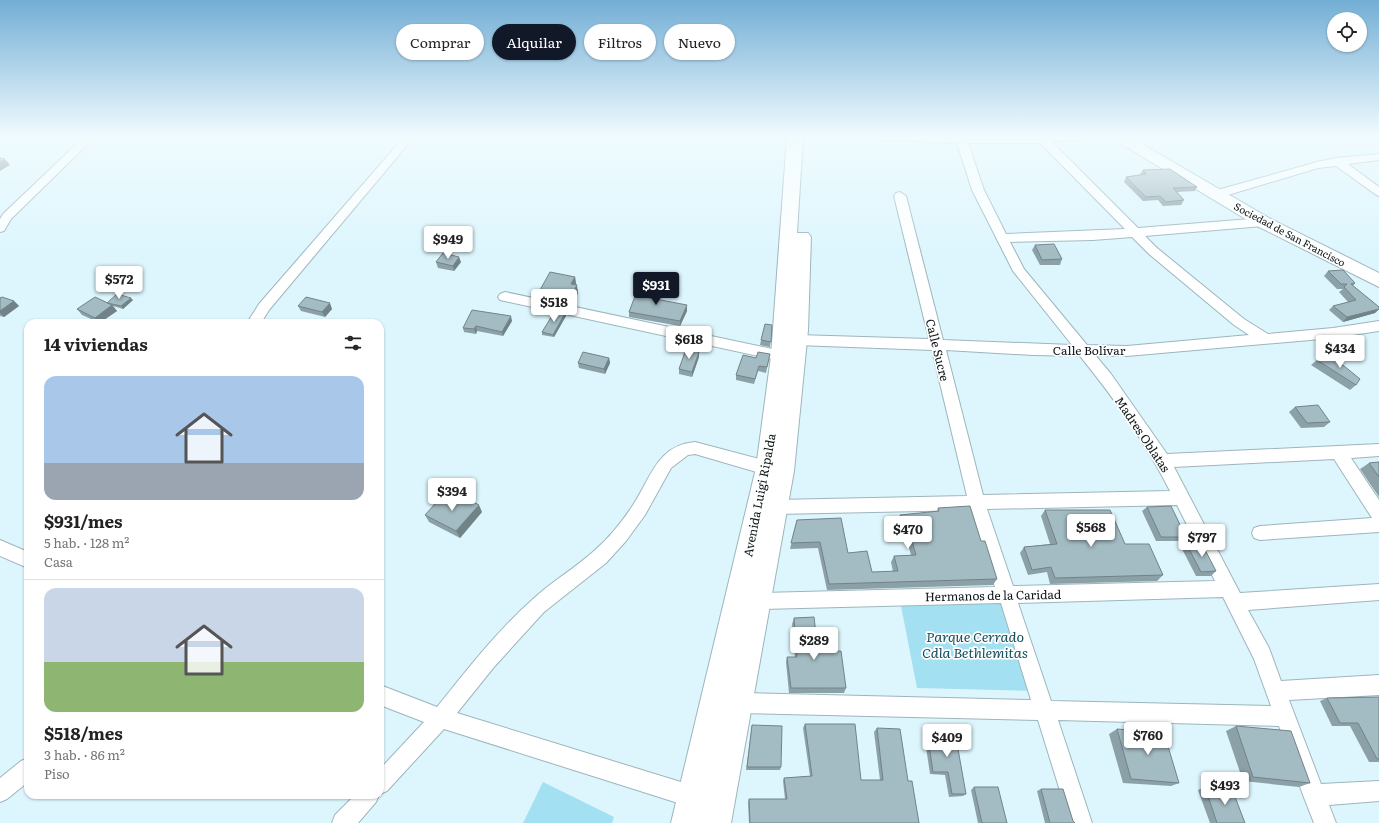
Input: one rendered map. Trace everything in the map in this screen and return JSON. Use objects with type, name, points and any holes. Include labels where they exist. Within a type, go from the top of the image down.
[{"type":"street","points":[[0,228],[4,217],[49,175]]},
{"type":"street","points":[[256,319],[264,307],[376,175]]},
{"type":"street","name":"Avenida Luigi Ripalda","points":[[718,813],[758,601],[768,505],[767,468],[791,351],[794,175]]},
{"type":"street","name":"Avenida Luigi Ripalda","points":[[686,823],[768,505],[784,471],[804,175]]},
{"type":"street","name":"Madres Oblatas","points":[[973,175],[978,190],[1019,271],[1106,378],[1163,461],[1262,655],[1324,823]]},
{"type":"street","points":[[1079,175],[1171,267],[1239,322],[1264,338]]},
{"type":"street","name":"Sociedad de San Francisco","points":[[1186,175],[1263,222],[1378,278]]},
{"type":"street","points":[[1218,194],[1281,175]]},
{"type":"street","points":[[1356,175],[1379,192]]},
{"type":"street","name":"Calle Sucre","points":[[900,196],[977,503],[1081,823]]},
{"type":"street","points":[[1001,238],[1093,236],[1263,222]]},
{"type":"street","name":"Calle Bolívar","points":[[505,297],[791,351],[937,345],[1084,351],[1127,351],[1333,333],[1379,326]]},
{"type":"street","points":[[384,780],[441,718],[487,660],[538,606],[600,557],[620,536],[639,510],[665,463],[677,453],[685,449],[695,448],[767,468]]},
{"type":"street","points":[[1163,461],[1379,450]]},
{"type":"street","points":[[1338,452],[1379,514]]},
{"type":"street","points":[[768,505],[977,503],[1182,498]]},
{"type":"street","points":[[1260,533],[1379,526]]},
{"type":"street","points":[[0,548],[24,558]]},
{"type":"street","name":"Hermanos de la Caridad","points":[[758,601],[1006,594],[1232,595],[1379,592]]},
{"type":"street","points":[[1276,691],[1379,685]]},
{"type":"street","points":[[384,697],[441,718],[692,797],[718,813]]},
{"type":"street","points":[[738,703],[1285,716]]},
{"type":"street","points":[[0,792],[24,771]]},
{"type":"street","points":[[1314,795],[1379,791]]},
{"type":"street","points":[[343,823],[365,799]]},
{"type":"green space","name":"Parque Cerrado Cdla Bethlemitas","points":[[1008,598],[1038,691],[917,688],[900,601]]},
{"type":"green space","points":[[543,782],[614,817],[612,823],[523,823]]},
{"type":"building","points":[[1137,175],[1180,175],[1197,187],[1173,188],[1184,200],[1166,202],[1160,196],[1146,197],[1126,177]]},
{"type":"building","points":[[1054,244],[1062,259],[1042,260],[1035,245]]},
{"type":"building","points":[[443,253],[459,257],[453,266],[436,262]]},
{"type":"building","points":[[1343,270],[1355,283],[1351,284],[1379,307],[1379,309],[1347,317],[1333,306],[1356,300],[1344,287],[1347,284],[1341,284],[1328,271]]},
{"type":"building","points":[[550,272],[575,277],[571,284],[577,285],[570,297],[540,290]]},
{"type":"building","points":[[640,283],[649,286],[645,297],[687,305],[680,321],[629,312]]},
{"type":"building","points":[[117,294],[131,298],[121,306],[107,303]]},
{"type":"building","points":[[2,297],[14,301],[0,311],[0,298]]},
{"type":"building","points":[[95,297],[112,305],[95,318],[77,309]]},
{"type":"building","points":[[306,297],[330,303],[322,312],[298,306]]},
{"type":"building","points":[[472,310],[511,316],[502,332],[476,326],[474,329],[463,328]]},
{"type":"building","points":[[555,311],[565,313],[553,335],[542,332]]},
{"type":"building","points":[[765,324],[772,325],[771,342],[761,340]]},
{"type":"building","points":[[686,349],[699,352],[692,372],[679,369]]},
{"type":"building","points":[[583,352],[609,358],[604,369],[578,363]]},
{"type":"building","points":[[758,352],[770,354],[767,367],[759,366],[755,379],[736,375],[743,355],[756,358]]},
{"type":"building","points":[[1333,357],[1360,379],[1356,385],[1317,360]]},
{"type":"building","points":[[1318,405],[1330,422],[1307,423],[1295,407]]},
{"type":"building","points":[[1379,462],[1379,477],[1369,463]]},
{"type":"building","points":[[444,494],[460,502],[464,497],[479,505],[456,531],[425,515]]},
{"type":"building","points":[[970,506],[981,541],[985,541],[997,579],[829,584],[820,542],[791,543],[797,520],[841,518],[848,553],[867,551],[872,572],[898,571],[894,556],[916,555],[909,531],[900,515],[939,511],[938,508]]},
{"type":"building","points":[[1171,506],[1186,537],[1161,537],[1147,507]]},
{"type":"building","points":[[1045,510],[1110,510],[1125,544],[1149,544],[1163,575],[1055,578],[1051,567],[1032,570],[1024,547],[1057,544]]},
{"type":"building","points":[[1202,544],[1216,571],[1201,572],[1187,545]]},
{"type":"building","points":[[814,617],[818,651],[841,651],[846,688],[791,688],[787,657],[797,657],[794,618]]},
{"type":"building","points":[[1379,697],[1379,759],[1377,759],[1358,723],[1340,723],[1327,698]]},
{"type":"building","points":[[805,724],[855,724],[861,780],[883,780],[877,728],[900,729],[908,781],[912,781],[919,823],[750,823],[749,799],[787,799],[784,778],[812,776]]},
{"type":"building","points":[[752,725],[782,726],[781,767],[747,767]]},
{"type":"building","points":[[1236,726],[1291,731],[1310,783],[1253,777]]},
{"type":"building","points":[[1117,729],[1164,733],[1179,783],[1131,779]]},
{"type":"building","points":[[927,731],[955,732],[966,794],[952,794],[948,772],[933,772]]},
{"type":"building","points":[[974,787],[998,787],[1007,823],[982,823]]},
{"type":"building","points":[[1205,787],[1232,789],[1245,823],[1217,823]]},
{"type":"building","points":[[1041,789],[1063,789],[1073,821],[1075,823],[1050,823]]}]
